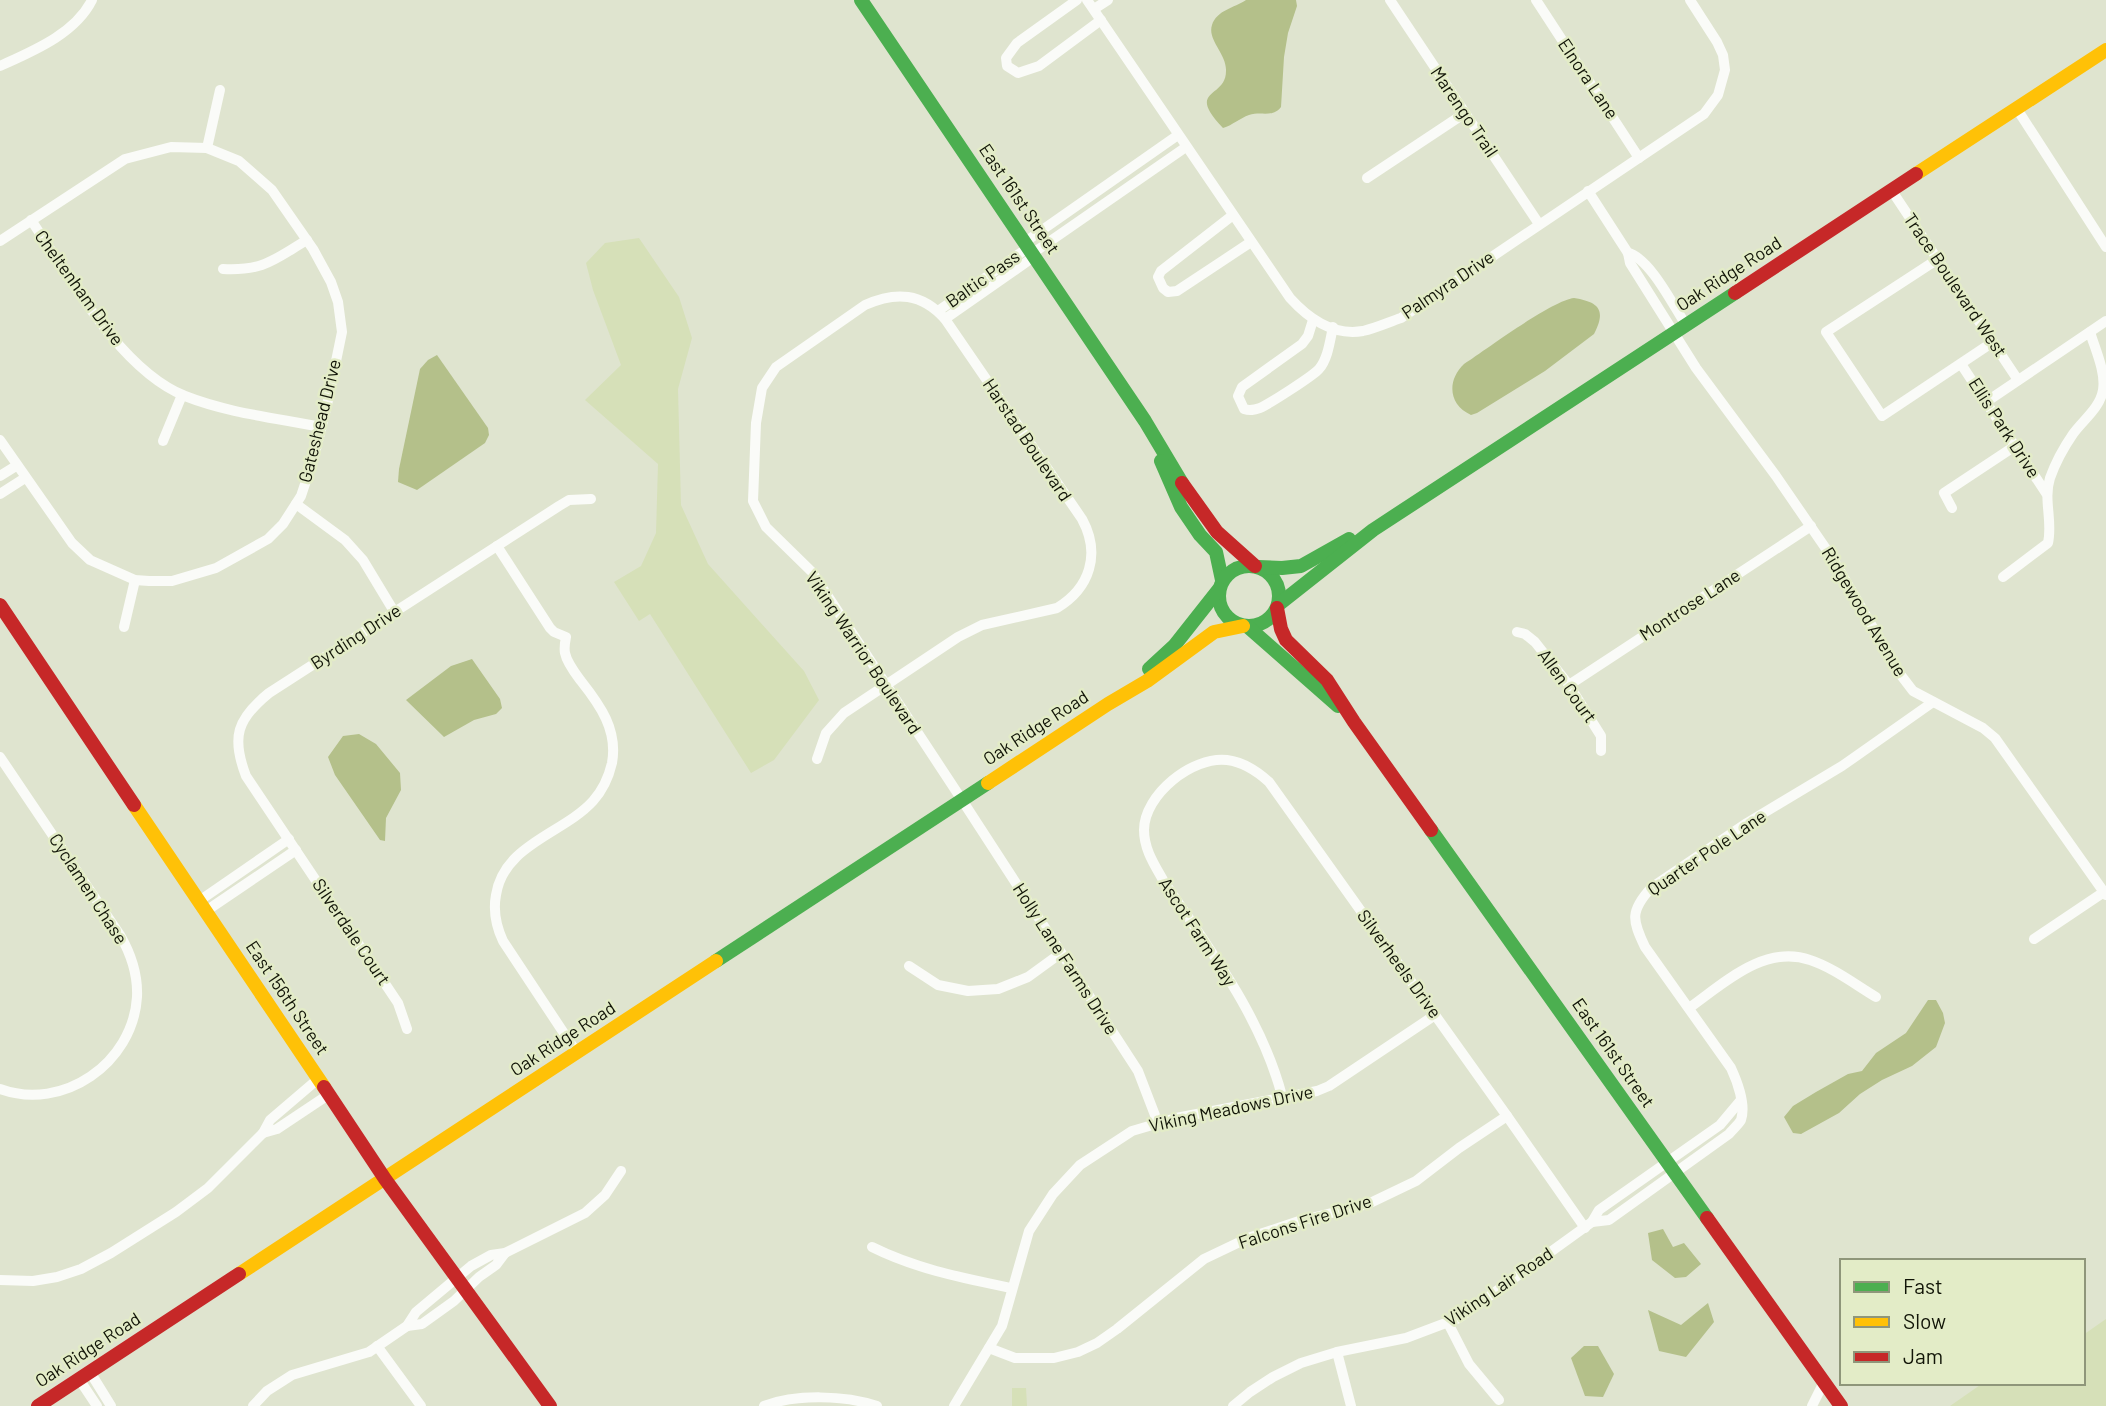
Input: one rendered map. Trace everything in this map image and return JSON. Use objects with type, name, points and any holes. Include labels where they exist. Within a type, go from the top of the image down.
[{"type":"street","points":[[0,66],[35,50],[75,24],[92,0]]},
{"type":"street","name":"East 161st Street","points":[[861,0],[1145,421],[1186,490],[1217,532],[1256,566]]},
{"type":"street","points":[[1077,0],[1017,43],[1006,58],[1007,66],[1018,73],[1039,66],[1101,20]]},
{"type":"street","name":"Palmyra Drive","points":[[1087,0],[1290,299],[1313,320],[1342,330],[1366,330],[1401,318],[1708,110],[1718,95],[1725,70],[1723,55],[1690,0]]},
{"type":"street","points":[[1094,9],[1108,0]]},
{"type":"street","name":"Marengo Trail","points":[[1390,0],[1539,224]]},
{"type":"street","name":"Elnora Lane","points":[[1536,0],[1639,158]]},
{"type":"street","name":"Oak Ridge Road","points":[[1277,607],[1373,530],[2106,50]]},
{"type":"street","points":[[0,241],[125,159],[171,147],[207,148],[220,90]]},
{"type":"street","points":[[2017,109],[2106,247]]},
{"type":"street","points":[[1367,178],[1465,113]]},
{"type":"street","points":[[1030,250],[1178,135]]},
{"type":"street","points":[[1030,250],[1186,147]]},
{"type":"street","name":"Gateshead Drive","points":[[0,440],[72,543],[90,560],[135,580],[172,581],[216,568],[268,539],[283,524],[301,496],[321,427],[342,332],[338,302],[331,282],[307,240],[272,190],[239,161],[207,148]]},
{"type":"street","name":"Ridgewood Avenue","points":[[1588,191],[1628,253],[1630,262],[1680,329],[1715,395],[1833,559],[1892,662],[1913,691],[1983,728],[1995,738],[2105,893]]},
{"type":"street","name":"Trace Boulevard West","points":[[1892,191],[2018,380]]},
{"type":"street","points":[[1233,215],[1161,271],[1159,281],[1163,288],[1168,292],[1177,291],[1251,242]]},
{"type":"street","name":"Cheltenham Drive","points":[[31,220],[109,333],[149,374],[183,395],[242,412],[321,427]]},
{"type":"street","points":[[223,269],[244,270],[261,267],[307,240]]},
{"type":"street","name":"Baltic Pass","points":[[941,315],[1030,250]]},
{"type":"street","points":[[1938,259],[1826,332],[1882,416],[1993,342]]},
{"type":"street","name":"Viking Warrior Boulevard","points":[[941,315],[923,301],[908,296],[879,298],[866,304],[776,367],[762,388],[756,423],[753,501],[765,527],[812,572],[962,800]]},
{"type":"street","name":"Harstad Boulevard","points":[[886,686],[958,637],[982,625],[1057,608],[1068,602],[1085,581],[1090,567],[1091,541],[1082,519],[941,315]]},
{"type":"street","points":[[1313,320],[1308,336],[1302,344],[1242,387],[1238,396],[1244,409],[1258,409],[1319,369],[1325,359],[1333,327]]},
{"type":"street","points":[[1986,401],[2106,321]]},
{"type":"street","points":[[2003,577],[2048,543],[2050,535],[2046,493],[2050,477],[2073,434],[2099,403],[2104,388],[2102,372],[2090,332]]},
{"type":"street","name":"Ellis Park Drive","points":[[1961,363],[2046,493]]},
{"type":"street","points":[[163,441],[183,395]]},
{"type":"street","name":"East 161st Street","points":[[1145,421],[1181,507],[1200,535],[1216,552],[1221,585]]},
{"type":"street","points":[[1952,508],[1944,493],[2015,446]]},
{"type":"street","points":[[0,476],[16,466]]},
{"type":"street","points":[[0,494],[25,478]]},
{"type":"street","name":"Byrding Drive","points":[[289,839],[246,775],[239,758],[238,737],[242,722],[252,707],[269,693],[569,500],[591,499]]},
{"type":"street","points":[[296,504],[345,540],[363,560],[395,613]]},
{"type":"street","name":"Montrose Lane","points":[[1569,685],[1811,526]]},
{"type":"street","name":"Oak Ridge Road","points":[[1256,566],[1301,566],[1359,534],[1373,530]]},
{"type":"street","points":[[497,546],[550,628],[566,637],[566,655],[578,677],[603,710],[610,729],[613,750],[609,771],[599,793],[586,808],[509,863],[499,883],[495,904],[496,923],[503,941],[578,1053]]},
{"type":"street","points":[[1256,566],[1274,579],[1278,588],[1277,607],[1263,623],[1245,626],[1234,623],[1221,609],[1218,599],[1221,585],[1229,573],[1237,568],[1256,566]]},
{"type":"street","points":[[124,627],[135,580]]},
{"type":"street","name":"Oak Ridge Road","points":[[1108,704],[1174,646],[1221,585]]},
{"type":"street","name":"East 156th Street","points":[[0,605],[328,1095],[550,1406]]},
{"type":"street","name":"East 161st Street","points":[[1277,607],[1281,629],[1286,639],[1327,680],[1354,722],[1841,1406]]},
{"type":"street","name":"East 161st Street","points":[[1245,626],[1270,645],[1354,722]]},
{"type":"street","name":"Oak Ridge Road","points":[[38,1406],[1147,681],[1214,632],[1245,626]]},
{"type":"street","name":"Allen Court","points":[[1517,632],[1525,634],[1535,642],[1569,685],[1601,736],[1601,751]]},
{"type":"street","points":[[817,759],[826,733],[845,713],[886,686]]},
{"type":"street","name":"Quarter Pole Lane","points":[[1671,1167],[1729,1133],[1741,1119],[1741,1100],[1731,1068],[1645,947],[1635,926],[1639,901],[1651,888],[1747,824],[1842,766],[1933,702]]},
{"type":"street","name":"Cyclamen Chase","points":[[0,757],[127,947],[135,971],[136,1006],[122,1045],[98,1071],[66,1089],[40,1095],[0,1089]]},
{"type":"street","name":"Silverheels Drive","points":[[1181,775],[1199,765],[1225,759],[1258,772],[1269,782],[1507,1116],[1589,1225]]},
{"type":"street","name":"Ascot Farm Way","points":[[1181,775],[1161,790],[1150,804],[1144,828],[1144,842],[1150,859],[1249,1012],[1272,1062],[1282,1097]]},
{"type":"street","name":"Holly Lane Farms Drive","points":[[962,800],[1138,1071],[1158,1123]]},
{"type":"street","points":[[203,906],[289,839]]},
{"type":"street","name":"Silverdale Court","points":[[289,839],[398,1003],[407,1029]]},
{"type":"street","points":[[203,906],[296,850]]},
{"type":"street","points":[[2034,939],[2105,893]]},
{"type":"street","points":[[909,966],[938,985],[968,991],[998,989],[1028,977],[1061,953]]},
{"type":"street","points":[[1689,1009],[1751,965],[1772,957],[1790,956],[1810,960],[1876,997]]},
{"type":"street","name":"Viking Meadows Drive","points":[[954,1406],[1002,1326],[1029,1231],[1053,1194],[1080,1165],[1132,1131],[1177,1118],[1317,1091],[1329,1086],[1435,1015]]},
{"type":"street","points":[[0,1280],[33,1281],[57,1277],[81,1269],[111,1253],[193,1201],[263,1133],[270,1120],[318,1079]]},
{"type":"street","points":[[263,1133],[277,1129],[328,1095]]},
{"type":"street","name":"Falcons Fire Drive","points":[[989,1348],[1016,1358],[1054,1358],[1078,1352],[1117,1329],[1204,1259],[1248,1238],[1299,1221],[1368,1204],[1416,1181],[1507,1116]]},
{"type":"street","name":"Viking Lair Road","points":[[1233,1406],[1250,1392],[1301,1363],[1337,1352],[1406,1338],[1459,1318],[1589,1225],[1609,1220],[1671,1167]]},
{"type":"street","points":[[253,1406],[267,1391],[292,1375],[369,1352],[407,1326],[416,1312],[457,1277],[491,1255],[505,1253],[585,1213],[605,1195],[621,1171]]},
{"type":"street","points":[[872,1247],[911,1264],[1011,1288]]},
{"type":"street","points":[[407,1326],[422,1324],[454,1301],[496,1265],[505,1253]]},
{"type":"street","points":[[1448,1323],[1469,1364],[1499,1400]]},
{"type":"street","points":[[377,1346],[421,1406]]},
{"type":"street","points":[[1337,1352],[1351,1406]]},
{"type":"street","points":[[85,1376],[97,1406]]},
{"type":"street","points":[[85,1376],[111,1406]]},
{"type":"street","points":[[1812,1406],[1824,1382]]},
{"type":"street","points":[[764,1406],[781,1401],[832,1398],[860,1400],[877,1406]]},
{"type":"shaded area","points":[[1246,0],[1296,0],[1297,6],[1284,57],[1281,107],[1271,113],[1249,115],[1223,128],[1207,106],[1207,100],[1224,80],[1226,71],[1224,59],[1212,36],[1212,25],[1222,13]]},
{"type":"shaded area","points":[[639,238],[679,297],[692,338],[678,389],[681,505],[708,564],[804,671],[819,700],[774,760],[751,773],[650,614],[639,621],[614,582],[641,566],[656,533],[658,464],[585,400],[621,365],[593,290],[586,263],[605,243]]},
{"type":"shaded area","points":[[1574,298],[1598,308],[1600,318],[1594,334],[1545,371],[1477,413],[1471,415],[1463,411],[1452,392],[1458,370],[1535,316]]},
{"type":"shaded area","points":[[437,355],[488,428],[489,435],[485,443],[417,490],[398,482],[399,469],[420,369]]},
{"type":"shaded area","points":[[472,659],[500,699],[502,708],[496,714],[474,720],[444,737],[406,700],[451,666]]},
{"type":"shaded area","points":[[359,734],[376,744],[400,773],[401,790],[386,818],[385,841],[380,840],[335,775],[328,757],[343,736]]},
{"type":"shaded area","points":[[1928,1000],[1936,1000],[1945,1023],[1936,1047],[1912,1066],[1860,1094],[1839,1113],[1801,1134],[1793,1133],[1784,1117],[1793,1106],[1848,1074],[1862,1071],[1876,1053],[1906,1033]]},
{"type":"shaded area","points":[[1663,1229],[1673,1247],[1684,1243],[1701,1264],[1686,1277],[1675,1278],[1652,1260],[1648,1233]]},
{"type":"shaded area","points":[[1708,1303],[1714,1322],[1686,1357],[1659,1351],[1648,1310],[1681,1325]]},
{"type":"shaded area","points":[[2106,1319],[2106,1406],[1950,1406],[1980,1385],[2085,1385],[2085,1334]]},
{"type":"shaded area","points":[[1584,1346],[1598,1346],[1614,1374],[1603,1397],[1585,1396],[1571,1358]]},
{"type":"shaded area","points":[[1012,1388],[1026,1388],[1027,1406],[1012,1406]]},
{"type":"traffic: fast","points":[[861,0],[1145,421],[1182,483]]},
{"type":"traffic: fast","points":[[1278,605],[1373,530],[1735,293]]},
{"type":"traffic: fast","points":[[1161,461],[1181,507],[1200,535],[1216,552],[1222,580]]},
{"type":"traffic: fast","points":[[1258,567],[1301,566],[1349,539]]},
{"type":"traffic: fast","points":[[1243,566],[1255,566],[1274,579],[1279,596],[1277,608],[1266,621],[1255,626],[1243,626],[1224,613],[1219,602],[1219,590],[1232,571],[1243,566]]},
{"type":"traffic: fast","points":[[1149,669],[1174,646],[1219,589]]},
{"type":"traffic: fast","points":[[1247,626],[1338,706]]},
{"type":"traffic: fast","points":[[716,961],[988,783]]},
{"type":"traffic: fast","points":[[1431,830],[1707,1218]]},
{"type":"traffic: slow","points":[[1916,174],[2106,50]]},
{"type":"traffic: slow","points":[[988,783],[1147,681],[1214,632],[1243,626]]},
{"type":"traffic: slow","points":[[134,805],[324,1087]]},
{"type":"traffic: slow","points":[[239,1274],[716,961]]},
{"type":"traffic: jam","points":[[1735,293],[1916,174]]},
{"type":"traffic: jam","points":[[1182,483],[1217,532],[1255,566]]},
{"type":"traffic: jam","points":[[0,605],[134,805]]},
{"type":"traffic: jam","points":[[1277,608],[1286,640],[1327,680],[1431,830]]},
{"type":"traffic: jam","points":[[324,1087],[385,1179],[550,1406]]},
{"type":"traffic: jam","points":[[1707,1218],[1841,1406]]},
{"type":"traffic: jam","points":[[38,1406],[239,1274]]}]
